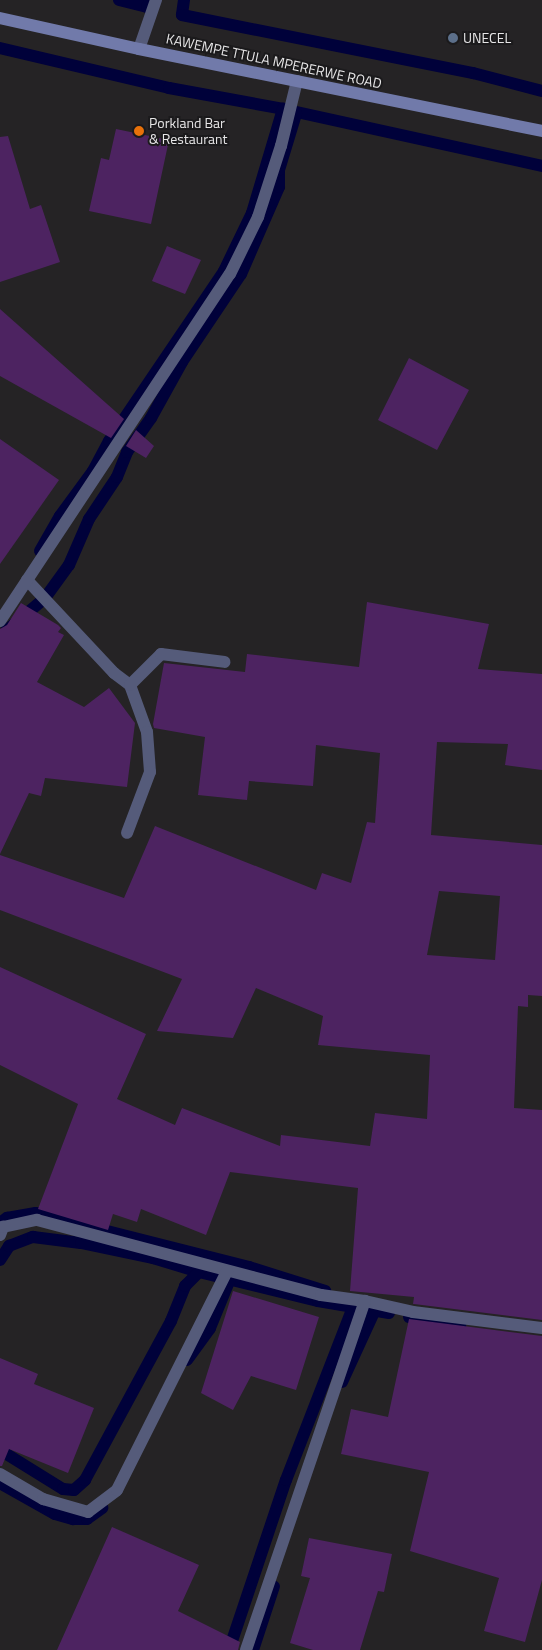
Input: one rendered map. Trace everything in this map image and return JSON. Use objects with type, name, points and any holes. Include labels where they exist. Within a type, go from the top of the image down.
[{"type":"street","points":[[139,49],[156,0]]},
{"type":"street","name":"KAWEMPE TTULA MPERERWE ROAD","points":[[0,18],[139,49],[542,131]]},
{"type":"street","points":[[0,620],[230,274],[258,217],[281,146],[297,81]]},
{"type":"street","points":[[27,580],[114,673],[130,685],[147,732],[150,772],[127,833]]},
{"type":"street","points":[[130,685],[161,654],[225,662]]},
{"type":"street","points":[[0,1235],[3,1227],[37,1220],[321,1295],[365,1301],[413,1312],[542,1328]]},
{"type":"street","points":[[0,1474],[43,1499],[88,1512],[117,1490],[227,1270]]},
{"type":"street","points":[[246,1650],[365,1301]]},
{"type":"building","points":[[116,129],[169,140],[151,224],[89,211],[101,158],[109,160]]},
{"type":"building","points":[[8,136],[30,209],[41,205],[60,262],[0,282],[0,137]]},
{"type":"building","points":[[167,246],[201,260],[185,294],[152,281]]},
{"type":"building","points":[[0,309],[124,419],[111,438],[0,376]]},
{"type":"building","points":[[409,358],[469,390],[437,450],[378,420]]},
{"type":"building","points":[[136,430],[154,446],[146,458],[126,446]]},
{"type":"building","points":[[0,439],[59,480],[0,564]]},
{"type":"building","points":[[367,602],[489,624],[478,669],[542,674],[542,770],[505,765],[508,744],[437,742],[431,835],[542,845],[542,996],[528,995],[528,1007],[518,1006],[514,1108],[542,1110],[542,1320],[413,1304],[414,1297],[350,1291],[358,1188],[230,1172],[206,1235],[141,1209],[137,1222],[113,1214],[108,1230],[38,1209],[78,1104],[0,1065],[0,967],[146,1034],[117,1099],[175,1125],[182,1108],[280,1146],[281,1135],[370,1146],[375,1113],[427,1119],[430,1055],[318,1045],[323,1016],[256,988],[233,1038],[157,1031],[182,979],[0,910],[0,855],[124,898],[155,826],[316,890],[322,873],[351,883],[367,822],[375,823],[380,753],[316,745],[313,786],[249,781],[247,800],[198,795],[205,737],[154,728],[153,724],[164,663],[245,672],[247,654],[359,667]],"holes":[[[439,891],[500,896],[495,960],[427,955]]]},
{"type":"building","points":[[21,603],[58,625],[61,628],[58,632],[64,635],[37,682],[84,707],[109,688],[135,723],[127,787],[45,778],[41,796],[29,793],[0,854],[0,629],[7,625]]},
{"type":"building","points":[[233,1291],[319,1317],[296,1390],[251,1376],[233,1410],[201,1393]]},
{"type":"building","points":[[409,1319],[542,1336],[542,1580],[525,1642],[484,1631],[499,1578],[410,1551],[429,1472],[341,1454],[351,1409],[388,1417]]},
{"type":"building","points":[[0,1358],[38,1374],[34,1384],[94,1408],[68,1473],[9,1449],[2,1466],[0,1466]]},
{"type":"building","points":[[112,1527],[199,1565],[178,1611],[240,1642],[238,1650],[57,1650]]},
{"type":"building","points":[[309,1538],[392,1554],[384,1592],[378,1591],[360,1650],[313,1650],[290,1643],[310,1578],[301,1576]]},
{"type":"waterway","points":[[119,0],[147,7],[151,0]]},
{"type":"waterway","points":[[184,0],[182,15],[473,73],[542,91]]},
{"type":"waterway","points":[[0,48],[169,88],[283,109],[542,166]]},
{"type":"waterway","points":[[40,551],[60,516],[93,471],[109,441],[224,271],[252,213],[283,109]]},
{"type":"waterway","points":[[0,640],[7,630],[45,598],[69,565],[89,519],[117,477],[127,452],[151,418],[182,362],[241,274],[279,187],[279,170],[296,114]]},
{"type":"waterway","points":[[0,1223],[7,1218],[36,1213],[249,1267],[325,1291]]},
{"type":"waterway","points":[[0,1260],[9,1246],[33,1237],[81,1243],[153,1258],[199,1272],[318,1301],[389,1313]]},
{"type":"waterway","points":[[0,1450],[63,1489],[74,1490],[85,1480],[171,1321],[185,1286],[199,1272]]},
{"type":"waterway","points":[[187,1360],[210,1328],[230,1279]]},
{"type":"waterway","points":[[229,1650],[286,1480],[354,1305]]},
{"type":"waterway","points":[[342,1382],[375,1310]]},
{"type":"waterway","points":[[409,1317],[460,1326]]},
{"type":"waterway","points":[[0,1483],[55,1514],[73,1519],[87,1519],[102,1508]]},
{"type":"waterway","points":[[253,1650],[274,1586]]},
{"type":"place","name":"UNECEL","points":[[453,38]]},
{"type":"place","name":"Porkland Bar & Restaurant","points":[[139,131]]}]
